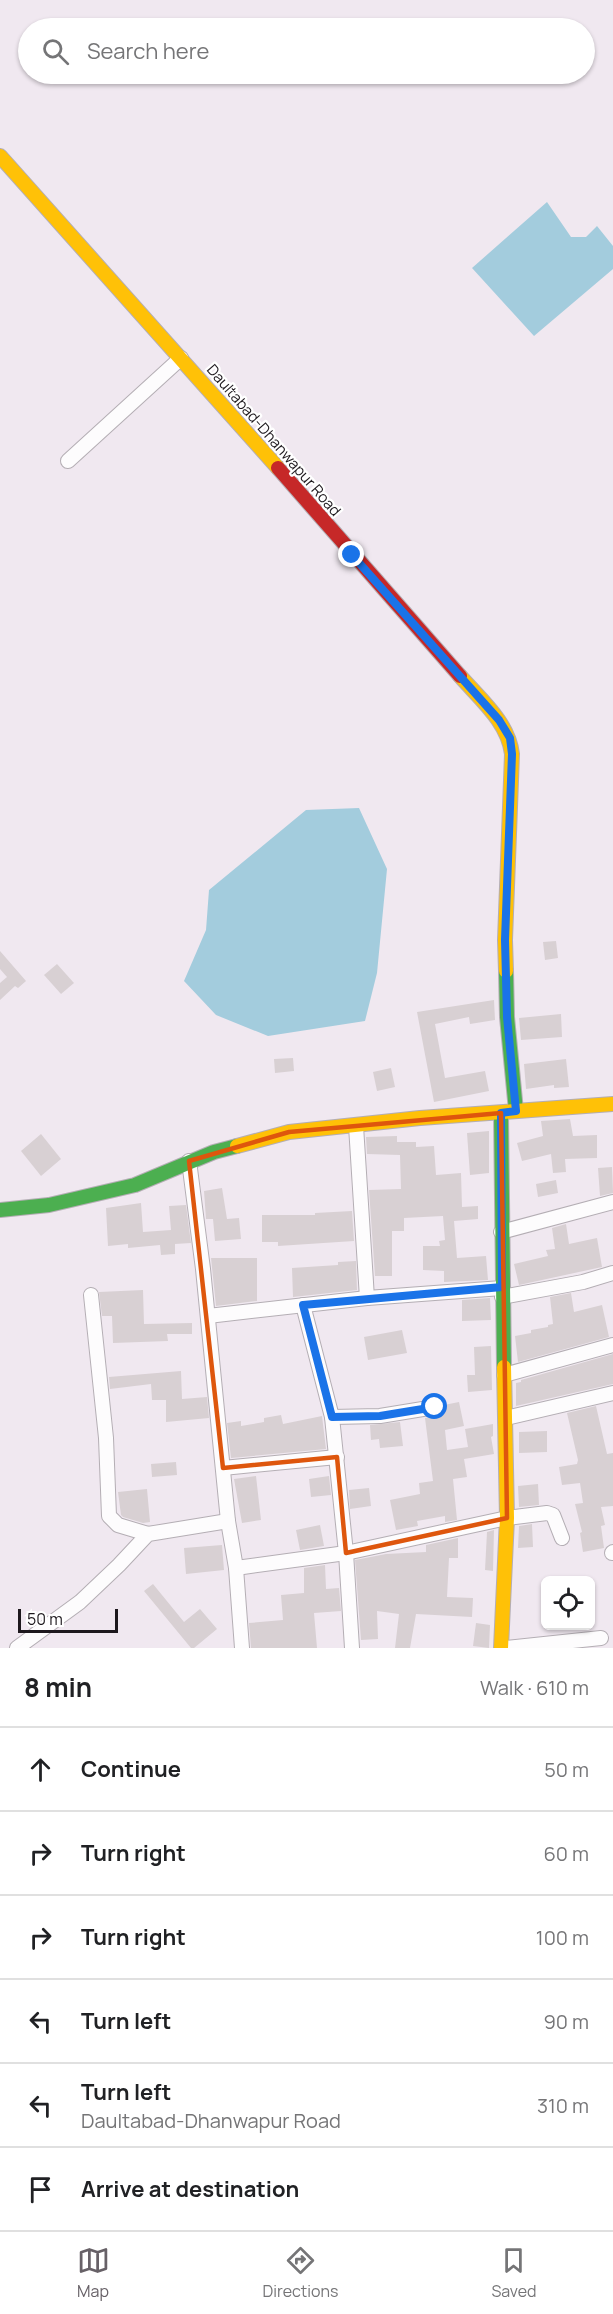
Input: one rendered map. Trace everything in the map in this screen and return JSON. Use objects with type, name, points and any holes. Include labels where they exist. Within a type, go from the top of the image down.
[{"type":"street","name":"Daultabad-Dhanwapur Road","points":[[0,156],[499,720],[510,738],[512,754],[505,940],[507,1017],[516,1111]]},
{"type":"street","points":[[68,461],[181,358]]},
{"type":"street","points":[[0,1210],[49,1205],[126,1188],[214,1152],[289,1132],[420,1118],[613,1104]]},
{"type":"street","points":[[501,1113],[507,1518],[501,1648]]},
{"type":"street","points":[[356,1126],[367,1298]]},
{"type":"street","points":[[189,1161],[208,1316],[228,1521],[236,1568],[242,1648]]},
{"type":"street","points":[[501,1233],[613,1202]]},
{"type":"street","points":[[208,1316],[367,1298],[502,1292],[583,1282],[613,1273]]},
{"type":"street","points":[[91,1295],[106,1438],[109,1516],[118,1526],[148,1534],[228,1521]]},
{"type":"street","points":[[303,1305],[332,1417],[346,1553],[352,1648]]},
{"type":"street","points":[[504,1375],[613,1345]]},
{"type":"street","points":[[506,1418],[613,1393]]},
{"type":"street","points":[[332,1417],[380,1416],[435,1407]]},
{"type":"street","points":[[223,1468],[337,1457]]},
{"type":"street","points":[[236,1568],[346,1553],[507,1518],[550,1513],[553,1515],[562,1538]]},
{"type":"street","points":[[17,1648],[80,1602],[148,1534]]},
{"type":"street","points":[[506,1648],[601,1638]]},
{"type":"highlighted area","points":[[501,1113],[507,1518],[346,1553],[337,1457],[223,1468],[189,1161],[289,1132]]},
{"type":"water","points":[[547,202],[571,237],[586,237],[597,226],[613,246],[613,269],[534,336],[472,268]]},
{"type":"water","points":[[359,808],[387,869],[377,973],[365,1021],[268,1036],[216,1015],[184,981],[206,930],[209,890],[306,810]]},
{"type":"building","points":[[556,941],[558,958],[545,960],[543,942]]},
{"type":"building","points":[[0,951],[26,981],[18,988],[15,986],[0,1000],[0,983],[7,977],[0,969]]},
{"type":"building","points":[[57,964],[74,983],[61,994],[44,975]]},
{"type":"building","points":[[494,1000],[495,1020],[470,1024],[469,1017],[435,1024],[445,1078],[485,1071],[489,1091],[434,1102],[417,1012]]},
{"type":"building","points":[[561,1014],[562,1037],[521,1040],[519,1018]]},
{"type":"building","points":[[293,1058],[294,1071],[275,1073],[274,1059]]},
{"type":"building","points":[[566,1059],[569,1087],[554,1088],[554,1085],[526,1089],[524,1064]]},
{"type":"building","points":[[391,1068],[395,1087],[377,1091],[373,1072]]},
{"type":"building","points":[[570,1119],[573,1136],[597,1135],[597,1158],[565,1159],[566,1172],[553,1173],[551,1154],[522,1161],[517,1143],[543,1136],[541,1121]]},
{"type":"building","points":[[489,1131],[489,1173],[470,1175],[467,1133]]},
{"type":"building","points":[[41,1134],[61,1159],[41,1176],[21,1151]]},
{"type":"building","points":[[397,1136],[397,1142],[416,1142],[416,1147],[434,1146],[436,1175],[461,1173],[462,1207],[478,1206],[478,1219],[454,1221],[457,1258],[486,1256],[488,1280],[444,1282],[444,1271],[423,1270],[423,1246],[440,1246],[439,1241],[445,1240],[443,1216],[404,1218],[404,1231],[392,1231],[392,1276],[375,1276],[369,1190],[401,1189],[400,1155],[367,1154],[366,1137]]},
{"type":"building","points":[[612,1167],[613,1193],[600,1196],[598,1168]]},
{"type":"building","points":[[556,1180],[558,1193],[538,1197],[536,1184]]},
{"type":"building","points":[[222,1188],[227,1219],[239,1218],[241,1239],[215,1241],[213,1219],[206,1219],[204,1191]]},
{"type":"building","points":[[141,1203],[143,1232],[171,1230],[169,1206],[186,1205],[191,1243],[175,1244],[175,1254],[161,1255],[160,1245],[128,1248],[128,1244],[108,1246],[106,1208]]},
{"type":"building","points":[[352,1211],[354,1241],[278,1246],[278,1242],[262,1242],[262,1215],[315,1215],[315,1213]]},
{"type":"building","points":[[566,1224],[569,1244],[597,1238],[602,1267],[519,1285],[514,1264],[548,1256],[546,1250],[555,1249],[552,1228]]},
{"type":"building","points":[[211,1258],[257,1258],[257,1301],[216,1306]]},
{"type":"building","points":[[356,1261],[357,1290],[293,1297],[292,1268],[338,1265],[338,1262]]},
{"type":"building","points":[[143,1290],[144,1324],[192,1323],[192,1334],[167,1334],[168,1341],[113,1343],[112,1316],[102,1316],[99,1292]]},
{"type":"building","points":[[571,1293],[574,1312],[602,1305],[609,1337],[518,1362],[515,1336],[531,1333],[531,1330],[553,1324],[550,1297]]},
{"type":"building","points":[[490,1298],[491,1320],[462,1321],[462,1300]]},
{"type":"building","points":[[402,1330],[407,1353],[368,1360],[364,1337]]},
{"type":"building","points":[[491,1346],[492,1390],[468,1392],[467,1375],[475,1375],[474,1347]]},
{"type":"building","points":[[613,1354],[613,1384],[516,1406],[516,1383],[521,1380]]},
{"type":"building","points":[[181,1371],[182,1399],[207,1397],[209,1418],[166,1422],[166,1400],[152,1400],[151,1384],[110,1389],[109,1377]]},
{"type":"building","points":[[459,1402],[464,1426],[445,1430],[447,1450],[468,1447],[465,1429],[493,1424],[493,1436],[491,1437],[494,1454],[464,1459],[467,1477],[453,1479],[457,1520],[445,1522],[445,1516],[417,1521],[418,1526],[396,1530],[390,1500],[420,1494],[419,1483],[433,1481],[425,1418],[437,1416],[445,1411],[444,1405]]},
{"type":"building","points":[[596,1406],[607,1454],[613,1453],[613,1506],[601,1507],[605,1525],[601,1526],[604,1548],[583,1552],[580,1533],[582,1532],[575,1504],[583,1503],[580,1483],[562,1485],[559,1467],[577,1464],[578,1460],[567,1413]]},
{"type":"building","points":[[281,1415],[283,1424],[322,1416],[326,1449],[231,1458],[227,1423],[241,1421],[241,1426],[264,1422],[264,1418]]},
{"type":"building","points":[[400,1422],[403,1446],[380,1448],[379,1439],[371,1440],[370,1425]]},
{"type":"building","points":[[547,1431],[547,1452],[519,1453],[519,1432]]},
{"type":"building","points":[[176,1462],[177,1475],[152,1477],[151,1464]]},
{"type":"building","points":[[256,1476],[261,1520],[242,1523],[234,1479]]},
{"type":"building","points":[[329,1476],[331,1495],[311,1497],[309,1479]]},
{"type":"building","points":[[538,1484],[539,1505],[519,1507],[518,1486]]},
{"type":"building","points":[[369,1488],[371,1506],[350,1509],[349,1490]]},
{"type":"building","points":[[147,1489],[150,1522],[143,1523],[123,1517],[118,1492]]},
{"type":"building","points":[[532,1524],[533,1547],[518,1548],[519,1526]]},
{"type":"building","points":[[320,1525],[324,1546],[300,1550],[296,1530]]},
{"type":"building","points":[[494,1530],[493,1571],[485,1570],[487,1532]]},
{"type":"building","points":[[458,1538],[458,1558],[449,1558],[447,1597],[473,1598],[472,1617],[416,1614],[410,1648],[395,1648],[399,1614],[377,1611],[378,1639],[361,1640],[355,1560],[386,1554],[426,1552],[426,1545]]},
{"type":"building","points":[[222,1545],[224,1570],[186,1574],[184,1548]]},
{"type":"building","points":[[325,1565],[326,1589],[339,1588],[341,1611],[314,1613],[317,1648],[251,1648],[249,1623],[283,1620],[281,1595],[304,1593],[304,1568]]},
{"type":"building","points":[[153,1584],[184,1622],[200,1609],[217,1629],[191,1648],[144,1591]]},
{"type":"building","points":[[476,1623],[490,1625],[489,1648],[473,1646]]},
{"type":"traffic: fast","points":[[506,971],[507,1017],[516,1111]]},
{"type":"traffic: fast","points":[[501,1113],[504,1367]]},
{"type":"traffic: fast","points":[[0,1210],[49,1205],[135,1185],[214,1152],[237,1146]]},
{"type":"traffic: slow","points":[[0,156],[278,468]]},
{"type":"traffic: slow","points":[[460,676],[499,722],[512,754],[505,940],[506,971]]},
{"type":"traffic: slow","points":[[237,1146],[289,1132],[420,1118],[613,1104]]},
{"type":"traffic: slow","points":[[501,1648],[507,1518],[504,1367]]},
{"type":"traffic: jam","points":[[278,468],[460,676]]},
{"type":"route","points":[[352,555],[499,720],[510,738],[512,754],[505,940],[507,1017],[516,1111],[501,1113],[502,1287],[303,1305],[332,1417],[380,1416],[435,1407]]}]
